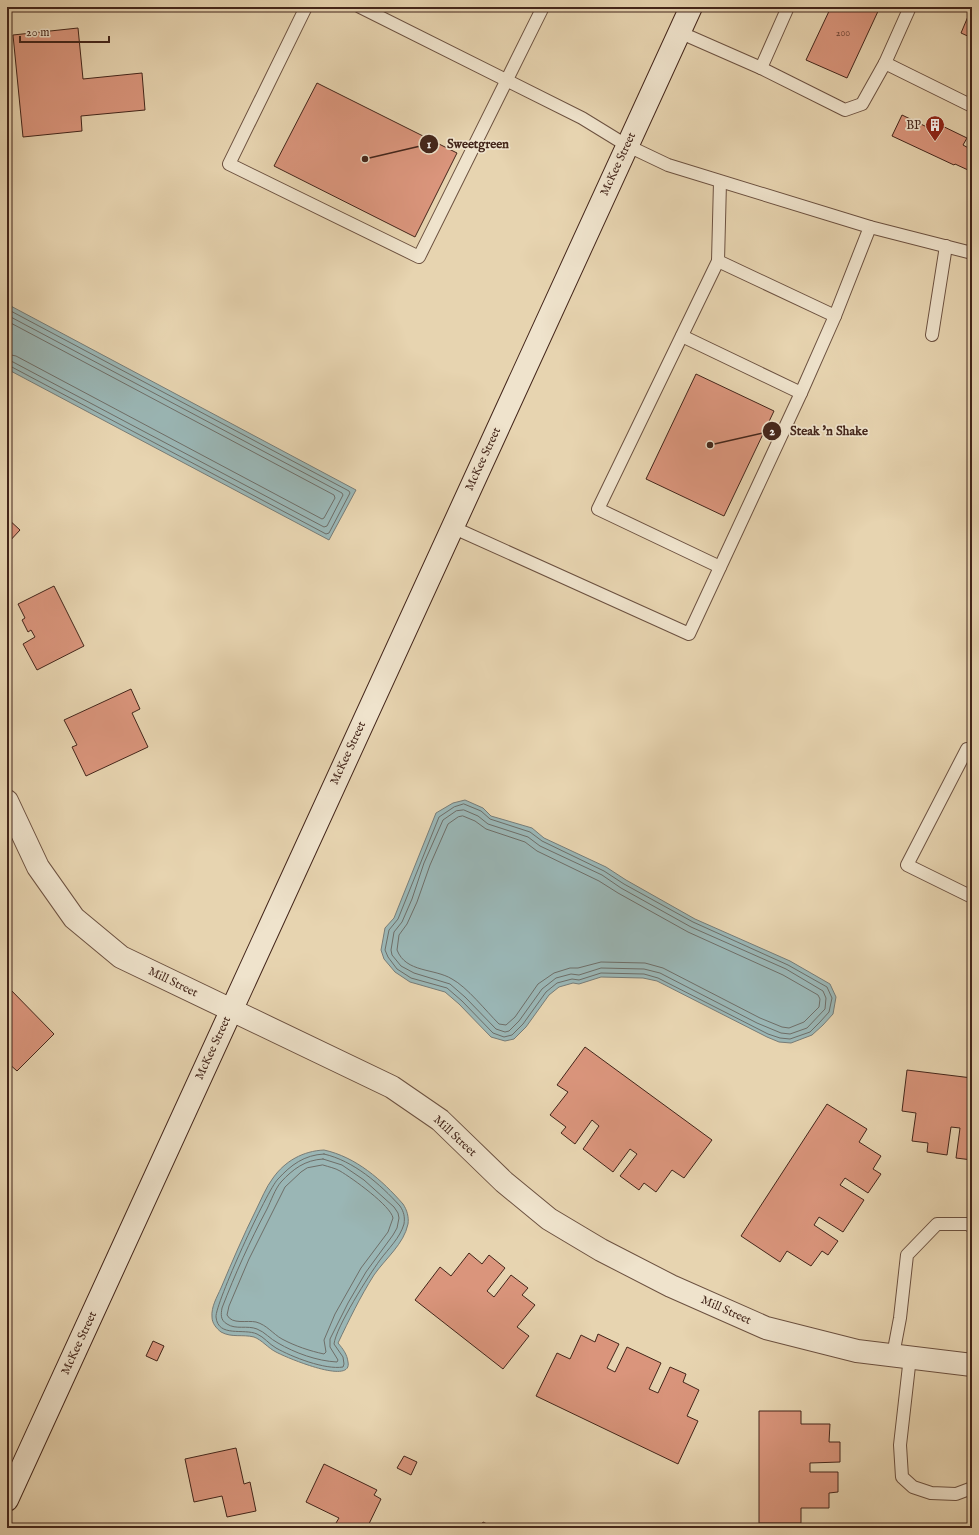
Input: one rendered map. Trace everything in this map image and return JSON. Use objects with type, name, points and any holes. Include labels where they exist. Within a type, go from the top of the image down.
[{"type":"street","name":"McKee Street","points":[[7,1500],[626,145],[691,7]]},
{"type":"street","name":"Mill Street","points":[[7,801],[38,867],[74,918],[121,957],[392,1087],[440,1120],[504,1182],[549,1219],[601,1250],[671,1286],[766,1328],[857,1351],[972,1365]]},
{"type":"lane","points":[[306,7],[229,164],[419,257],[543,7]]},
{"type":"lane","points":[[360,7],[582,118],[626,145],[668,165],[870,227],[972,253]]},
{"type":"lane","points":[[760,68],[788,7]]},
{"type":"lane","points":[[679,32],[760,68],[845,110],[862,104],[885,63],[910,7]]},
{"type":"lane","points":[[885,63],[972,106]]},
{"type":"lane","points":[[720,182],[718,261],[598,509],[720,567]]},
{"type":"lane","points":[[452,527],[689,634],[801,393],[835,316],[870,227]]},
{"type":"lane","points":[[932,336],[946,246]]},
{"type":"lane","points":[[718,261],[835,316]]},
{"type":"lane","points":[[682,336],[801,393]]},
{"type":"lane","points":[[967,749],[907,865],[972,897]]},
{"type":"lane","points":[[972,1227],[968,1224],[937,1224],[908,1255],[900,1318],[900,1445],[902,1477],[913,1487],[931,1493],[956,1494],[972,1488]]},
{"type":"water","points":[[7,304],[356,490],[329,540],[7,369]]},
{"type":"water","points":[[465,800],[483,808],[491,816],[532,828],[544,838],[606,867],[695,919],[790,961],[830,984],[836,997],[833,1014],[812,1035],[791,1043],[779,1042],[657,981],[643,978],[601,977],[579,984],[573,983],[559,987],[549,995],[526,1027],[514,1039],[505,1041],[491,1037],[459,1004],[445,992],[410,982],[395,972],[384,959],[381,950],[385,928],[394,918],[436,813],[453,803]]},
{"type":"water","points":[[324,1150],[347,1158],[377,1178],[403,1204],[407,1211],[408,1219],[408,1224],[403,1238],[378,1269],[369,1283],[338,1343],[346,1354],[348,1362],[347,1369],[340,1371],[330,1371],[304,1364],[282,1355],[254,1337],[225,1334],[216,1327],[212,1317],[212,1310],[216,1298],[270,1182],[283,1167],[295,1158],[309,1152]]},
{"type":"building","points":[[831,7],[880,7],[847,78],[806,60]]},
{"type":"building","points":[[972,7],[972,38],[961,33]]},
{"type":"building","points":[[78,28],[83,79],[142,73],[145,110],[81,116],[82,131],[23,137],[13,35]]},
{"type":"building","points":[[317,83],[457,153],[415,237],[274,166]]},
{"type":"building","name":"BP","points":[[902,115],[929,128],[932,121],[967,138],[963,145],[972,150],[972,161],[968,170],[892,136]]},
{"type":"building","points":[[696,374],[774,411],[724,516],[646,479]]},
{"type":"building","points":[[7,518],[20,530],[7,544]]},
{"type":"building","points":[[54,586],[84,646],[37,670],[23,644],[35,637],[31,630],[28,632],[22,620],[25,618],[18,604]]},
{"type":"building","points":[[131,689],[140,709],[132,713],[148,747],[86,776],[72,747],[77,745],[64,720]]},
{"type":"building","points":[[7,986],[54,1034],[17,1071],[7,1062]]},
{"type":"building","points":[[585,1047],[712,1140],[684,1178],[672,1170],[656,1192],[644,1183],[639,1190],[620,1176],[637,1154],[630,1149],[613,1172],[583,1149],[599,1126],[592,1120],[575,1144],[561,1133],[566,1127],[550,1115],[568,1092],[557,1085]]},
{"type":"building","points":[[907,1070],[972,1078],[972,1160],[956,1158],[960,1128],[951,1127],[947,1155],[927,1152],[928,1143],[912,1141],[916,1113],[902,1111]]},
{"type":"building","points":[[827,1104],[867,1129],[859,1142],[881,1156],[873,1169],[881,1174],[868,1193],[845,1178],[840,1185],[864,1200],[843,1232],[819,1217],[814,1225],[838,1241],[828,1255],[822,1251],[811,1266],[787,1251],[780,1262],[741,1236]]},
{"type":"building","points":[[469,1253],[482,1264],[489,1255],[505,1268],[487,1291],[494,1297],[511,1275],[528,1288],[522,1295],[535,1305],[517,1327],[529,1336],[503,1369],[415,1300],[440,1267],[451,1276]]},
{"type":"building","points":[[598,1334],[619,1344],[607,1368],[615,1372],[627,1347],[661,1363],[649,1389],[658,1393],[670,1367],[686,1374],[683,1382],[699,1390],[687,1416],[698,1421],[678,1464],[536,1396],[557,1353],[570,1359],[581,1335],[595,1342]]},
{"type":"building","points":[[153,1341],[164,1346],[157,1361],[146,1356]]},
{"type":"building","points":[[759,1411],[801,1411],[801,1424],[830,1424],[829,1442],[840,1442],[840,1462],[810,1463],[810,1472],[838,1472],[838,1492],[829,1493],[829,1508],[801,1508],[801,1523],[759,1523]]},
{"type":"building","points":[[236,1448],[244,1484],[250,1482],[256,1511],[227,1517],[222,1496],[194,1502],[185,1459]]},
{"type":"building","points":[[404,1456],[417,1462],[411,1475],[397,1468]]},
{"type":"building","points":[[324,1464],[377,1490],[374,1495],[381,1499],[367,1528],[333,1528],[339,1518],[306,1502]]},
{"type":"building","points":[[483,1522],[495,1528],[480,1528]]},
{"type":"place","name":"BP","points":[[935,142]]},
{"type":"place","name":"Sweetgreen","points":[[365,159]]},
{"type":"place","name":"Steak 'n Shake","points":[[710,445]]}]
